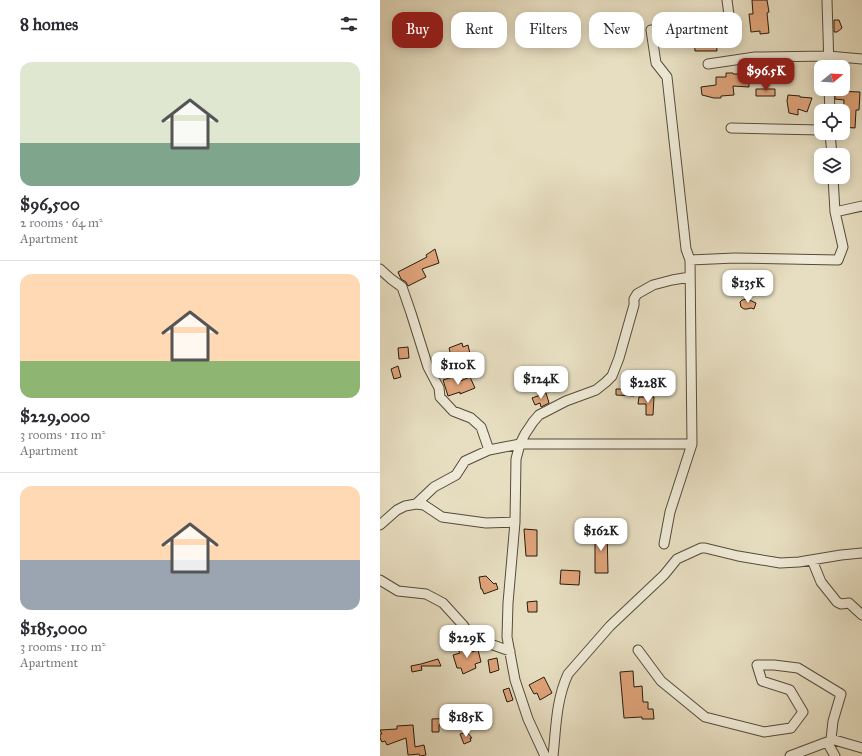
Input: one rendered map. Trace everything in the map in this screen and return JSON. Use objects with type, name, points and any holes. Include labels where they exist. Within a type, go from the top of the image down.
[{"type":"street","points":[[727,0],[729,12]]},
{"type":"street","points":[[827,0],[828,60]]},
{"type":"street","points":[[651,30],[656,63],[667,77],[686,249],[690,260],[692,444],[670,512],[664,544]]},
{"type":"street","points":[[708,64],[755,57],[828,56],[862,59]]},
{"type":"street","points":[[731,128],[814,130]]},
{"type":"street","points":[[690,260],[735,258],[838,260],[843,247],[835,212],[833,184]]},
{"type":"street","points":[[835,212],[862,206]]},
{"type":"street","points":[[380,269],[402,287],[428,367],[439,388],[440,397],[453,411],[471,418],[481,427],[489,450]]},
{"type":"street","points":[[545,756],[528,719],[516,680],[507,637],[508,603],[515,522],[516,459],[520,444],[539,415],[566,401],[596,390],[612,376],[619,358],[634,305],[634,299],[637,294],[653,285],[690,277]]},
{"type":"street","points":[[416,504],[434,488],[456,475],[465,461],[489,450],[520,444],[692,444]]},
{"type":"street","points":[[380,517],[405,506],[416,504],[424,505],[442,517],[486,523],[515,522]]},
{"type":"street","points":[[380,525],[397,510]]},
{"type":"street","points":[[553,756],[557,712],[568,674],[610,626],[664,575],[677,559],[701,548],[780,563],[799,562],[862,553]]},
{"type":"street","points":[[812,560],[821,582],[837,602],[841,604],[849,603],[862,615]]},
{"type":"street","points":[[380,580],[398,591],[426,594],[440,601],[463,625],[470,635],[479,640],[510,651]]},
{"type":"street","points":[[638,650],[661,681],[705,717],[764,732],[791,728],[803,712],[790,690],[762,681],[757,665],[774,665],[798,668],[841,694],[831,739],[862,748]]},
{"type":"street","points":[[790,756],[827,742],[835,756]]},
{"type":"building","points":[[752,0],[767,0],[769,12],[767,13],[769,33],[760,34],[760,31],[751,32],[749,14],[753,14]]},
{"type":"building","points":[[834,20],[839,20],[842,28],[837,32],[834,32]]},
{"type":"building","points":[[695,48],[717,48],[717,51],[695,51]]},
{"type":"building","points":[[726,73],[742,74],[741,78],[749,78],[749,87],[733,86],[734,95],[721,96],[721,98],[702,95],[701,87],[716,85],[716,77],[726,77]]},
{"type":"building","points":[[756,89],[775,89],[775,96],[756,96]]},
{"type":"building","points":[[850,92],[860,92],[859,110],[856,110],[855,128],[850,128],[850,104],[844,104],[844,100],[835,99],[835,96],[850,96]]},
{"type":"building","points":[[788,95],[812,98],[807,112],[798,109],[798,115],[789,113],[787,101]]},
{"type":"building","points":[[435,249],[439,263],[422,269],[426,277],[408,286],[406,282],[401,279],[398,272],[427,257],[426,255]]},
{"type":"building","points":[[747,299],[756,303],[754,309],[744,309],[741,307],[740,302]]},
{"type":"building","points":[[462,343],[463,347],[468,345],[470,354],[465,355],[463,364],[460,358],[452,360],[449,348]]},
{"type":"building","points":[[408,347],[409,358],[399,359],[398,348]]},
{"type":"building","points":[[398,366],[401,377],[394,379],[391,369]]},
{"type":"building","points":[[456,376],[458,382],[470,377],[475,388],[460,394],[460,392],[448,396],[443,380]]},
{"type":"building","points":[[626,383],[634,384],[634,396],[616,395],[616,389],[626,389]]},
{"type":"building","points":[[546,393],[549,403],[541,407],[540,403],[535,405],[532,398]]},
{"type":"building","points":[[639,397],[654,397],[653,415],[646,415],[646,404],[638,404]]},
{"type":"building","points":[[524,529],[537,530],[537,556],[526,556]]},
{"type":"building","points":[[607,529],[608,573],[595,573],[595,530]]},
{"type":"building","points":[[561,570],[580,571],[579,585],[560,584]]},
{"type":"building","points":[[486,576],[494,584],[496,583],[498,589],[484,594],[481,589],[479,577]]},
{"type":"building","points":[[537,601],[537,612],[528,612],[527,602]]},
{"type":"building","points":[[471,646],[472,652],[478,650],[481,662],[475,664],[476,668],[463,674],[461,668],[457,668],[453,655],[460,653],[458,650]]},
{"type":"building","points":[[497,658],[499,670],[490,673],[488,660]]},
{"type":"building","points":[[438,659],[441,666],[421,666],[422,670],[412,672],[411,666]]},
{"type":"building","points":[[633,671],[634,687],[642,686],[643,702],[648,702],[648,709],[653,709],[654,719],[642,719],[642,717],[624,718],[620,672]]},
{"type":"building","points":[[544,677],[552,693],[540,700],[537,693],[534,694],[529,685]]},
{"type":"building","points":[[509,688],[513,700],[507,702],[503,690]]},
{"type":"building","points":[[455,718],[439,725],[439,732],[432,732],[432,719]]},
{"type":"building","points":[[413,725],[415,747],[424,745],[426,755],[408,755],[406,738],[387,745],[385,741],[382,742],[380,738],[380,734],[382,734],[380,730],[397,729],[397,726]]},
{"type":"building","points":[[467,732],[472,738],[470,738],[471,741],[464,744],[460,734]]}]
